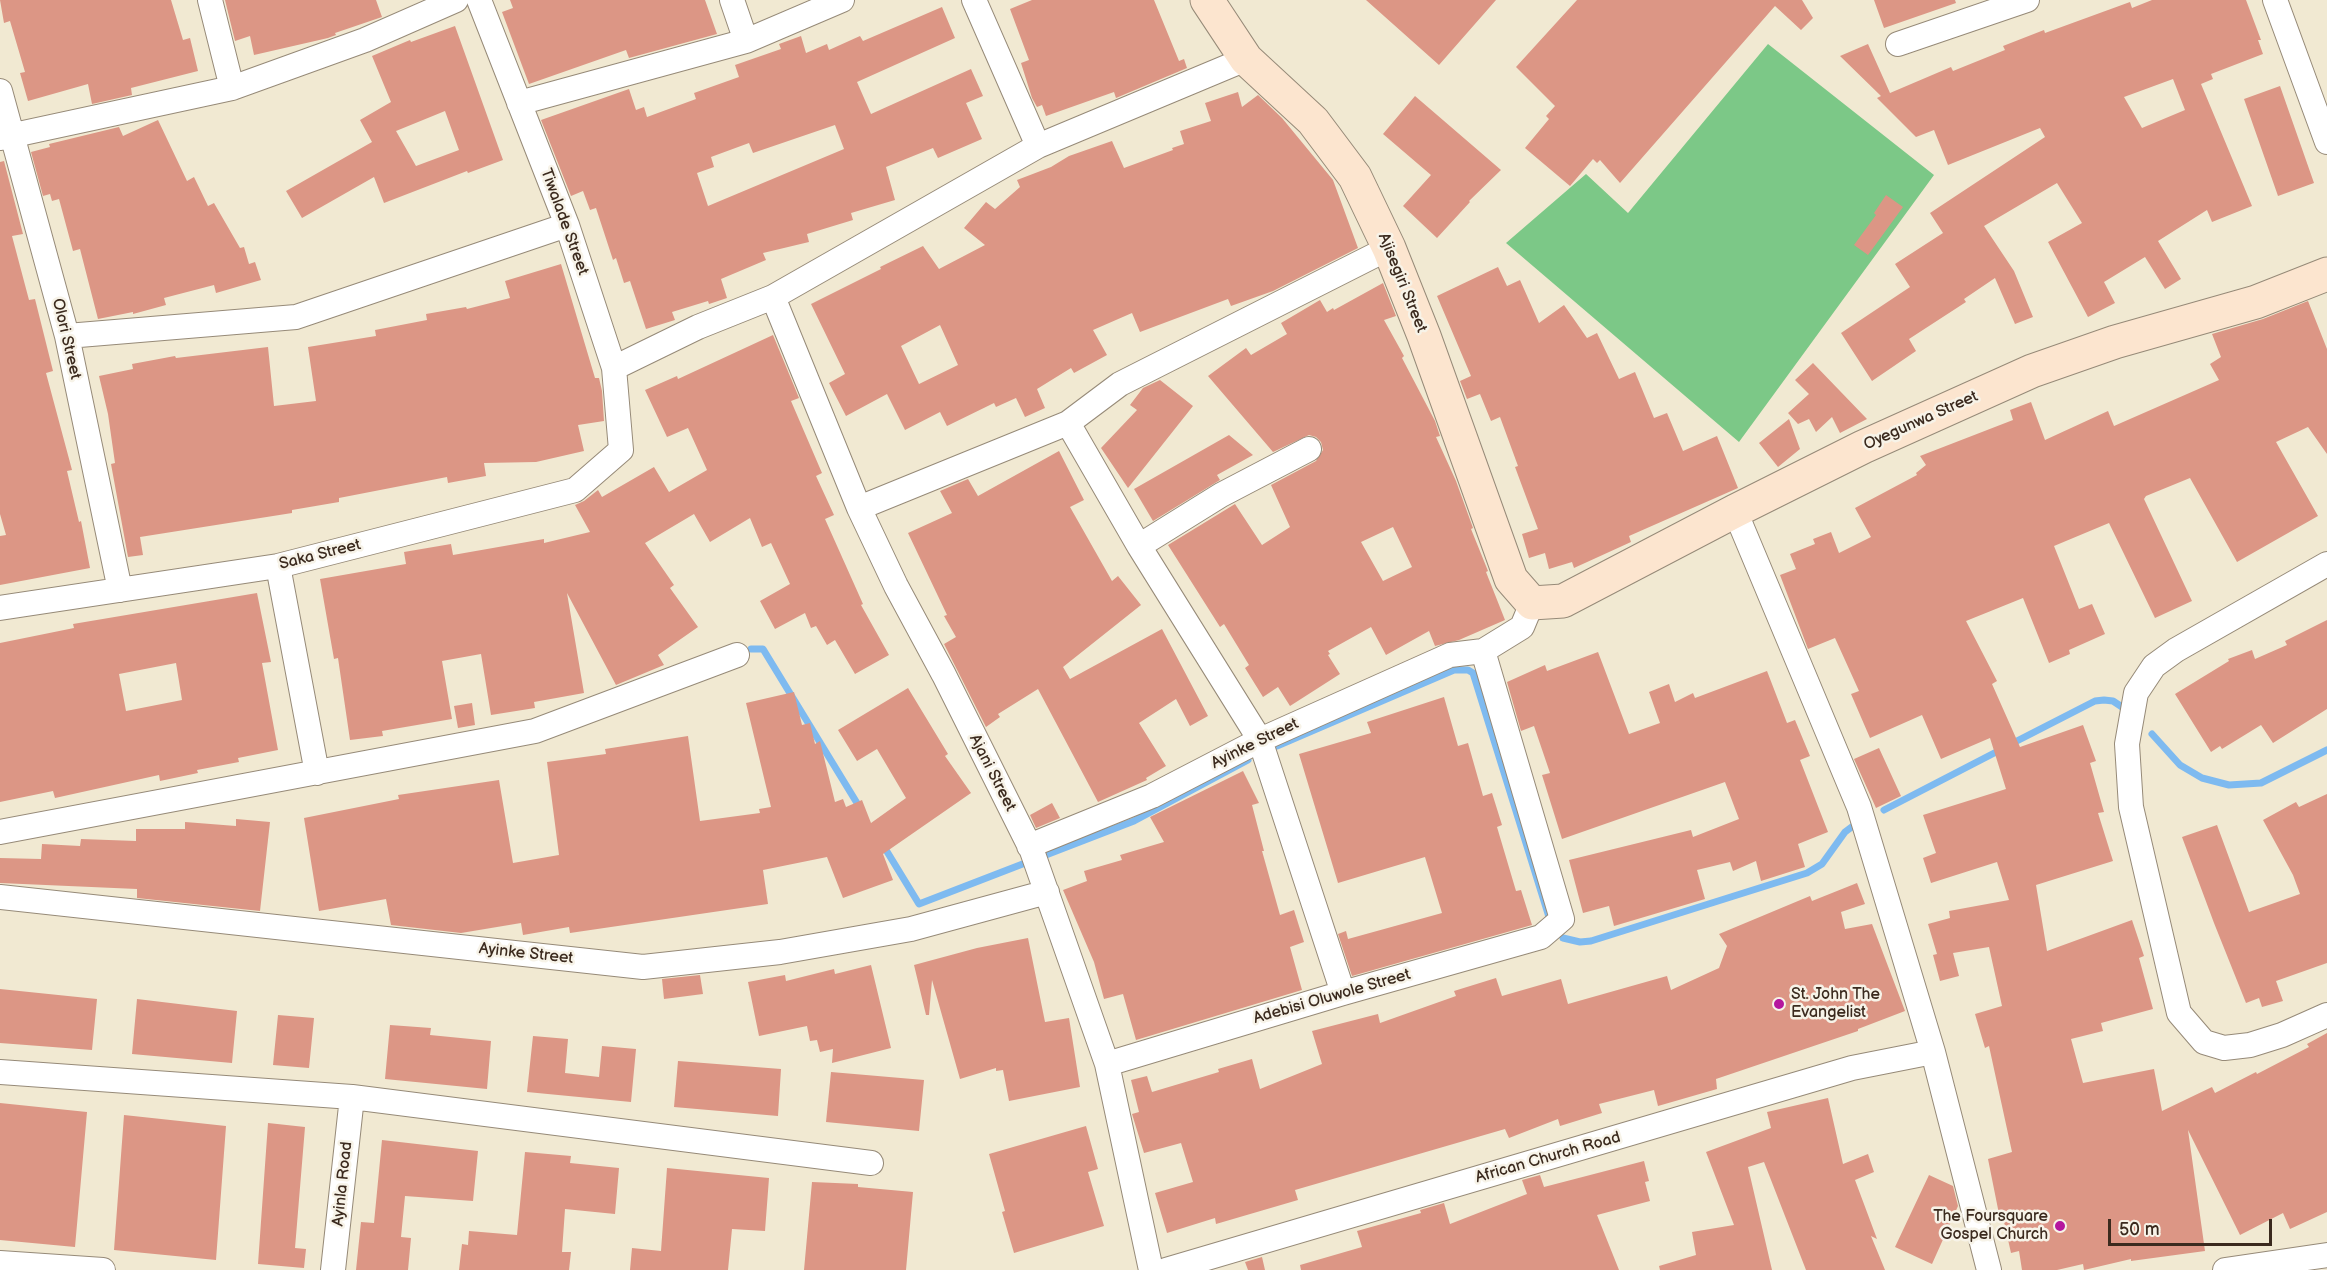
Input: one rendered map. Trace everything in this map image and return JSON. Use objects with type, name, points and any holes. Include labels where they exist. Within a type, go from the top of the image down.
[{"type":"street","points":[[210,0],[232,88]]},
{"type":"street","points":[[6,136],[232,88],[365,40],[456,0]]},
{"type":"street","name":"Tiwalade Street","points":[[479,0],[567,225],[614,368],[621,450]]},
{"type":"street","points":[[732,0],[746,41]]},
{"type":"street","points":[[519,103],[746,41],[842,0]]},
{"type":"street","points":[[974,0],[1038,146]]},
{"type":"street","name":"Ajisegiri Street","points":[[1207,0],[1246,59],[1313,122],[1355,177],[1389,248],[1424,336],[1511,579],[1532,603]]},
{"type":"street","points":[[1898,44],[2027,0]]},
{"type":"street","points":[[2275,0],[2327,142]]},
{"type":"street","points":[[614,368],[698,327],[773,297],[1038,146],[1246,59]]},
{"type":"street","name":"Olori Street","points":[[0,92],[6,136],[67,336],[120,590]]},
{"type":"street","points":[[67,336],[296,317],[567,225]]},
{"type":"street","points":[[859,508],[1068,423],[1120,384],[1389,248]]},
{"type":"street","name":"Oyegunwa Street","points":[[1532,603],[1563,601],[1863,447],[2032,372],[2115,342],[2256,302],[2327,274]]},
{"type":"street","name":"Ajani Street","points":[[773,297],[859,508],[896,586],[944,675],[1033,855],[1107,1064],[1151,1270]]},
{"type":"street","points":[[1068,423],[1139,546],[1260,740],[1343,993]]},
{"type":"street","points":[[1139,546],[1221,495],[1309,449]]},
{"type":"street","name":"Saka Street","points":[[0,608],[278,566],[575,490],[621,450]]},
{"type":"street","points":[[1735,511],[1859,807],[1933,1052],[1989,1270]]},
{"type":"street","points":[[2327,564],[2176,650],[2154,666],[2136,693],[2127,744],[2131,807],[2179,1013],[2204,1042],[2224,1048],[2261,1042],[2327,1015]]},
{"type":"street","points":[[278,566],[317,773]]},
{"type":"street","points":[[1483,651],[1522,627],[1532,603]]},
{"type":"street","name":"Ayinke Street","points":[[1033,855],[1260,740],[1450,655],[1483,651]]},
{"type":"street","name":"Adebisi Oluwole Street","points":[[1107,1064],[1343,993],[1541,937],[1562,919],[1483,651]]},
{"type":"street","points":[[0,832],[535,731],[737,655]]},
{"type":"street","name":"Ayinke Street","points":[[0,897],[643,967],[780,952],[911,929],[1047,892]]},
{"type":"street","name":"African Church Road","points":[[1166,1270],[1852,1068],[1933,1052]]},
{"type":"street","points":[[0,1072],[352,1097],[871,1163]]},
{"type":"street","name":"Ayinla Road","points":[[333,1270],[352,1097]]},
{"type":"street","points":[[2225,1270],[2327,1255]]},
{"type":"street","points":[[0,1263],[103,1270]]},
{"type":"green space","points":[[1768,44],[1934,175],[1739,442],[1506,243],[1586,174],[1628,213]]},
{"type":"building","points":[[0,0],[171,0],[183,40],[190,38],[198,71],[131,88],[132,95],[92,104],[88,84],[28,101],[20,73],[25,72],[10,21],[4,23]]},
{"type":"building","points":[[225,0],[376,0],[382,17],[335,33],[336,35],[328,38],[254,55],[250,36],[235,41]]},
{"type":"building","points":[[510,0],[705,0],[717,34],[629,58],[626,50],[529,84],[502,12],[513,8]]},
{"type":"building","points":[[1032,0],[1154,0],[1179,61],[1184,59],[1187,68],[1116,98],[1114,92],[1046,116],[1042,105],[1037,107],[1032,98],[1021,63],[1029,60],[1010,9]]},
{"type":"building","points":[[1366,0],[1496,0],[1439,65]]},
{"type":"building","points":[[1577,0],[1802,0],[1813,18],[1801,30],[1775,6],[1620,183],[1600,160],[1597,163],[1593,159],[1570,186],[1525,148],[1549,119],[1546,116],[1555,106],[1516,67]]},
{"type":"building","points":[[1874,0],[1955,0],[1956,3],[1884,28]]},
{"type":"building","points":[[2152,0],[2246,0],[2261,40],[2258,40],[2263,54],[2211,74],[2213,79],[2201,84],[2252,206],[2212,222],[2207,210],[2158,241],[2181,279],[2165,289],[2145,257],[2104,282],[2115,303],[2088,317],[2048,242],[2082,223],[2057,183],[1984,226],[2014,271],[2033,317],[2015,324],[1995,278],[1964,299],[1966,302],[1909,339],[1916,351],[1872,381],[1841,333],[1910,287],[1895,264],[1943,233],[1930,213],[2045,137],[2040,128],[1948,165],[1934,130],[1916,137],[1877,98],[1881,96],[1840,56],[1868,44],[1890,93],[1951,67],[1953,71],[2005,50],[2003,46],[2044,30],[2045,33],[2130,2],[2132,8]],"holes":[[[2173,79],[2185,110],[2142,128],[2124,97]]]},
{"type":"building","points":[[942,7],[955,38],[857,82],[871,114],[971,69],[983,96],[966,103],[982,139],[938,158],[933,148],[886,167],[895,200],[851,213],[853,220],[807,234],[809,242],[763,253],[766,260],[721,279],[727,298],[672,312],[675,320],[646,329],[630,281],[624,283],[616,258],[613,260],[596,208],[590,210],[583,191],[571,196],[541,120],[629,89],[636,110],[644,107],[647,117],[696,99],[694,93],[739,77],[735,65],[781,49],[779,44],[801,36],[806,53],[827,44],[829,50],[860,36],[863,41]],"holes":[[[835,125],[844,149],[708,206],[697,173],[714,167],[711,157],[749,143],[753,153]]]},
{"type":"building","points":[[455,26],[503,160],[468,173],[467,171],[384,203],[374,177],[302,218],[286,191],[372,142],[360,120],[391,102],[372,56],[410,40],[411,42]],"holes":[[[445,111],[459,150],[416,166],[396,131]]]},
{"type":"building","points":[[2280,86],[2314,183],[2278,196],[2244,99]]},
{"type":"building","points":[[1238,92],[1242,107],[1258,95],[1282,118],[1333,180],[1358,248],[1273,291],[1231,306],[1228,299],[1140,332],[1132,313],[1093,330],[1107,355],[1074,373],[1071,368],[1037,389],[1045,408],[1025,417],[1016,398],[996,407],[994,403],[947,426],[940,412],[905,430],[887,394],[846,416],[829,383],[845,374],[811,304],[923,246],[939,269],[985,245],[964,228],[986,202],[995,209],[1020,187],[1017,180],[1051,167],[1069,156],[1112,141],[1124,168],[1173,150],[1172,148],[1184,144],[1180,131],[1211,121],[1205,103]],"holes":[[[940,325],[958,365],[919,384],[901,346]]]},
{"type":"building","points":[[1415,96],[1501,170],[1469,201],[1437,238],[1403,206],[1431,175],[1383,134]]},
{"type":"building","points":[[158,120],[187,181],[194,177],[208,206],[214,203],[240,248],[244,247],[249,264],[255,262],[261,280],[216,293],[214,285],[164,298],[166,305],[133,314],[133,312],[98,319],[80,249],[73,251],[59,199],[52,201],[50,194],[43,196],[31,152],[50,147],[49,144],[119,127],[123,136]]},
{"type":"building","points":[[4,161],[23,234],[12,236],[29,300],[35,299],[53,371],[46,373],[72,470],[67,471],[79,522],[81,521],[90,568],[0,585],[0,536],[6,535],[0,514],[0,162]]},
{"type":"building","points":[[1886,195],[1903,207],[1868,255],[1854,245],[1876,215],[1874,213]]},
{"type":"building","points":[[561,264],[595,378],[599,378],[602,391],[604,421],[578,425],[584,451],[536,462],[484,463],[486,476],[448,483],[447,477],[339,498],[339,502],[292,510],[292,513],[140,537],[143,555],[128,557],[111,464],[115,463],[108,414],[99,376],[133,369],[132,364],[175,356],[176,358],[268,347],[274,406],[316,401],[308,347],[376,336],[375,330],[427,320],[426,314],[466,307],[467,309],[510,298],[505,281]]},
{"type":"building","points":[[1498,267],[1507,286],[1520,280],[1539,323],[1564,305],[1587,338],[1597,333],[1619,379],[1635,372],[1654,418],[1667,413],[1683,451],[1717,436],[1738,488],[1629,536],[1631,542],[1574,568],[1572,562],[1549,569],[1545,553],[1529,558],[1522,534],[1538,529],[1515,467],[1518,466],[1500,417],[1491,421],[1480,394],[1467,399],[1460,381],[1471,376],[1437,296]]},
{"type":"building","points":[[1383,283],[1396,316],[1384,320],[1435,421],[1440,436],[1436,437],[1456,481],[1473,528],[1471,529],[1488,571],[1486,572],[1505,620],[1459,640],[1435,646],[1429,631],[1386,655],[1371,627],[1328,651],[1330,654],[1328,655],[1340,674],[1290,706],[1278,687],[1263,697],[1245,668],[1249,665],[1224,624],[1220,627],[1168,545],[1235,504],[1262,545],[1290,527],[1271,485],[1316,461],[1323,450],[1321,442],[1309,435],[1273,452],[1208,376],[1246,348],[1251,355],[1287,334],[1281,323],[1320,300],[1327,312],[1333,308],[1334,310]],"holes":[[[1393,527],[1412,567],[1383,581],[1361,542]]]},
{"type":"building","points":[[2308,301],[2327,349],[2327,454],[2308,427],[2276,442],[2318,516],[2237,562],[2190,478],[2146,496],[2144,499],[2192,601],[2155,618],[2109,523],[2054,546],[2079,609],[2092,604],[2105,634],[2069,650],[2070,654],[2049,663],[2023,598],[1966,621],[1997,681],[1992,684],[2020,747],[2083,725],[2096,761],[2090,763],[2104,812],[2098,813],[2113,861],[2036,885],[2047,951],[2132,920],[2144,956],[2139,958],[2153,1009],[2101,1023],[2103,1031],[2071,1039],[2083,1083],[2154,1069],[2162,1111],[2212,1087],[2215,1093],[2256,1072],[2257,1074],[2309,1047],[2307,1044],[2327,1033],[2327,1212],[2290,1229],[2283,1213],[2240,1235],[2188,1130],[2205,1251],[2131,1261],[2131,1259],[2084,1270],[2083,1264],[2057,1270],[2022,1270],[2019,1251],[2011,1253],[2002,1213],[1999,1214],[1988,1159],[2012,1152],[1989,1046],[1985,1048],[1975,1014],[2002,1006],[1989,947],[1953,953],[1959,976],[1940,981],[1933,955],[1937,954],[1928,924],[1950,918],[1949,911],[2009,900],[1997,862],[1931,883],[1923,858],[1936,853],[1923,815],[2006,789],[1990,738],[1941,759],[1922,715],[1870,738],[1851,694],[1859,691],[1835,638],[1808,649],[1780,575],[1796,569],[1790,554],[1815,544],[1813,539],[1831,532],[1839,553],[1871,537],[1855,508],[1917,475],[1916,473],[1926,465],[1920,456],[2013,420],[2010,410],[2031,402],[2045,440],[2108,411],[2114,426],[2219,380],[2210,364],[2221,357],[2212,334],[2263,319]]},
{"type":"building","points":[[773,335],[799,398],[791,401],[822,473],[816,476],[834,515],[825,519],[863,604],[861,605],[889,655],[855,674],[835,640],[827,645],[816,626],[811,628],[805,613],[775,629],[760,601],[790,584],[771,543],[762,547],[750,518],[710,542],[694,514],[645,543],[674,585],[670,588],[698,627],[658,655],[664,665],[616,685],[567,593],[584,693],[534,702],[535,708],[491,715],[481,654],[442,661],[452,719],[382,731],[383,736],[350,740],[338,658],[334,659],[320,579],[406,564],[404,552],[451,544],[453,555],[544,539],[544,543],[590,532],[575,505],[598,490],[602,497],[654,467],[669,492],[707,470],[688,428],[667,437],[645,390],[677,376],[678,379]]},
{"type":"building","points":[[1813,363],[1867,419],[1840,433],[1832,417],[1816,432],[1809,419],[1798,424],[1788,413],[1809,394],[1795,380]]},
{"type":"building","points":[[1160,380],[1193,406],[1128,488],[1101,448],[1137,410],[1130,405],[1143,388]]},
{"type":"building","points":[[1789,419],[1800,449],[1778,467],[1759,443]]},
{"type":"building","points":[[1229,435],[1253,455],[1217,475],[1220,480],[1153,521],[1134,489]]},
{"type":"building","points":[[1059,451],[1084,500],[1070,507],[1112,581],[1118,576],[1141,605],[1063,667],[1070,679],[1162,629],[1208,716],[1190,726],[1176,699],[1139,723],[1166,766],[1146,778],[1147,780],[1098,802],[1038,689],[998,714],[1000,717],[986,727],[944,644],[956,637],[944,616],[947,615],[908,533],[952,513],[940,491],[968,479],[978,496]]},
{"type":"building","points":[[257,593],[271,662],[262,663],[278,750],[238,758],[239,762],[197,770],[198,773],[160,781],[159,775],[55,798],[53,791],[0,802],[0,643],[74,628],[73,624]],"holes":[[[176,663],[182,700],[126,711],[119,674]]]},
{"type":"building","points":[[2327,620],[2327,709],[2273,743],[2261,725],[2222,749],[2220,746],[2211,752],[2175,694],[2229,661],[2228,659],[2252,650],[2255,659],[2287,645],[2285,641]]},
{"type":"building","points":[[1598,652],[1629,734],[1660,723],[1649,692],[1669,684],[1675,702],[1693,693],[1695,698],[1767,671],[1787,723],[1795,720],[1810,756],[1800,760],[1828,832],[1798,844],[1805,867],[1761,881],[1756,861],[1733,871],[1730,862],[1697,870],[1705,899],[1614,926],[1609,906],[1583,913],[1569,860],[1691,830],[1693,837],[1739,819],[1725,782],[1562,839],[1542,775],[1550,773],[1534,726],[1521,731],[1507,682],[1545,665],[1547,671]]},
{"type":"building","points":[[908,688],[948,754],[945,756],[971,793],[883,854],[893,880],[843,898],[827,857],[763,870],[768,904],[570,933],[569,927],[523,935],[521,923],[461,933],[391,925],[386,899],[319,911],[304,818],[399,799],[398,795],[499,780],[513,863],[559,855],[547,762],[606,754],[605,749],[688,736],[700,821],[760,813],[759,809],[771,807],[746,703],[794,692],[802,725],[810,723],[815,744],[820,741],[835,802],[843,799],[846,807],[862,800],[871,823],[906,798],[877,749],[857,761],[838,730]]},
{"type":"building","points":[[1444,697],[1458,746],[1468,743],[1483,796],[1492,793],[1502,825],[1497,827],[1516,891],[1521,890],[1532,925],[1352,976],[1338,934],[1346,931],[1348,939],[1442,913],[1425,857],[1338,883],[1299,754],[1371,733],[1367,722]]},
{"type":"building","points":[[472,703],[475,725],[458,728],[454,706]]},
{"type":"building","points":[[1879,748],[1901,796],[1876,808],[1854,759]]},
{"type":"building","points":[[1243,771],[1259,803],[1252,805],[1280,915],[1294,910],[1304,942],[1290,947],[1302,990],[1136,1040],[1123,994],[1104,999],[1094,962],[1063,890],[1087,881],[1084,871],[1122,860],[1120,855],[1164,842],[1150,817]]},
{"type":"building","points":[[2327,794],[2327,963],[2276,981],[2283,1001],[2262,1007],[2259,998],[2246,1003],[2182,837],[2217,825],[2249,912],[2300,894],[2293,875],[2263,820],[2296,802],[2299,807]]},
{"type":"building","points":[[1052,803],[1060,818],[1036,828],[1030,815]]},
{"type":"building","points":[[236,819],[270,822],[260,911],[137,898],[137,889],[0,883],[0,858],[41,859],[42,844],[80,846],[81,839],[136,841],[136,829],[185,829],[185,822],[236,826]]},
{"type":"building","points":[[1857,883],[1865,904],[1841,912],[1845,929],[1872,924],[1905,1011],[1858,1029],[1858,1031],[1716,1079],[1717,1089],[1658,1106],[1654,1090],[1599,1104],[1602,1113],[1560,1126],[1558,1119],[1509,1138],[1505,1129],[1295,1190],[1298,1200],[1216,1224],[1215,1218],[1167,1233],[1155,1193],[1193,1182],[1181,1143],[1144,1153],[1132,1114],[1139,1112],[1131,1080],[1147,1076],[1152,1092],[1219,1072],[1218,1069],[1252,1059],[1260,1089],[1322,1064],[1312,1031],[1378,1014],[1380,1023],[1456,996],[1454,991],[1496,978],[1502,996],[1561,979],[1568,1004],[1667,976],[1671,990],[1719,968],[1727,946],[1719,934],[1810,896],[1812,901]]},
{"type":"building","points":[[1028,938],[1045,1022],[1069,1018],[1080,1087],[1009,1101],[1003,1070],[996,1071],[996,1068],[960,1079],[932,980],[929,1015],[926,1015],[914,965],[977,948]]},
{"type":"building","points":[[871,965],[891,1048],[832,1063],[833,1049],[820,1052],[817,1040],[810,1041],[807,1026],[759,1036],[748,982],[785,975],[786,981],[834,969],[835,974]]},
{"type":"building","points":[[700,975],[703,994],[664,999],[662,979]]},
{"type":"building","points":[[0,989],[97,999],[92,1050],[0,1043]]},
{"type":"building","points":[[137,999],[237,1011],[232,1063],[132,1054]]},
{"type":"building","points":[[278,1015],[314,1018],[309,1068],[273,1065]]},
{"type":"building","points":[[390,1025],[431,1028],[430,1035],[491,1041],[487,1089],[385,1079]]},
{"type":"building","points":[[533,1036],[568,1039],[565,1073],[599,1077],[602,1046],[636,1049],[631,1102],[527,1092]]},
{"type":"building","points":[[678,1061],[781,1069],[778,1116],[674,1107]]},
{"type":"building","points":[[831,1072],[924,1080],[919,1131],[826,1122]]},
{"type":"building","points":[[1828,1098],[1843,1164],[1868,1154],[1874,1172],[1855,1180],[1877,1239],[1871,1236],[1885,1270],[1806,1270],[1764,1162],[1748,1167],[1772,1270],[1660,1270],[1659,1266],[1696,1255],[1692,1232],[1734,1225],[1706,1152],[1771,1128],[1767,1112]]},
{"type":"building","points":[[0,1103],[87,1112],[75,1247],[0,1240]]},
{"type":"building","points":[[124,1115],[226,1126],[216,1260],[114,1250]]},
{"type":"building","points":[[268,1123],[305,1127],[295,1248],[306,1249],[304,1268],[258,1264]]},
{"type":"building","points":[[1086,1126],[1098,1169],[1088,1172],[1104,1226],[1014,1253],[989,1154]]},
{"type":"building","points":[[382,1140],[478,1151],[473,1201],[405,1196],[401,1237],[411,1238],[408,1270],[356,1270],[361,1222],[374,1223]]},
{"type":"building","points":[[525,1152],[571,1156],[570,1163],[619,1168],[615,1214],[565,1209],[562,1252],[571,1252],[569,1270],[459,1270],[462,1244],[468,1245],[469,1231],[517,1235]]},
{"type":"building","points":[[1644,1161],[1649,1181],[1645,1182],[1650,1201],[1597,1215],[1619,1270],[1301,1270],[1300,1265],[1362,1247],[1357,1231],[1421,1213],[1420,1210],[1444,1203],[1450,1224],[1527,1194],[1522,1180],[1540,1175],[1544,1187]]},
{"type":"building","points":[[667,1168],[769,1178],[765,1231],[732,1229],[728,1270],[630,1270],[632,1248],[661,1251]]},
{"type":"building","points":[[1929,1175],[1953,1186],[1958,1206],[1932,1264],[1895,1247]]},
{"type":"building","points":[[812,1182],[858,1184],[858,1187],[913,1192],[906,1270],[804,1270]]},
{"type":"building","points":[[1262,1257],[1265,1270],[1248,1270],[1245,1262]]},
{"type":"waterway","points":[[751,649],[763,649],[860,808]]},
{"type":"waterway","points":[[1277,746],[1454,670],[1468,670],[1473,673],[1549,917]]},
{"type":"waterway","points":[[2011,744],[2095,701],[2113,701],[2125,709]]},
{"type":"waterway","points":[[2152,734],[2180,765],[2202,778],[2229,785],[2261,783],[2327,750]]},
{"type":"waterway","points":[[1884,810],[2002,749]]},
{"type":"waterway","points":[[883,845],[919,904],[1134,821],[1248,760]]},
{"type":"waterway","points":[[1563,938],[1580,942],[1591,941],[1807,873],[1822,864],[1845,832],[1853,826]]},
{"type":"place","name":"St. John The Evangelist","points":[[1779,1004]]},
{"type":"place","name":"The Foursquare Gospel Church","points":[[2060,1226]]}]
